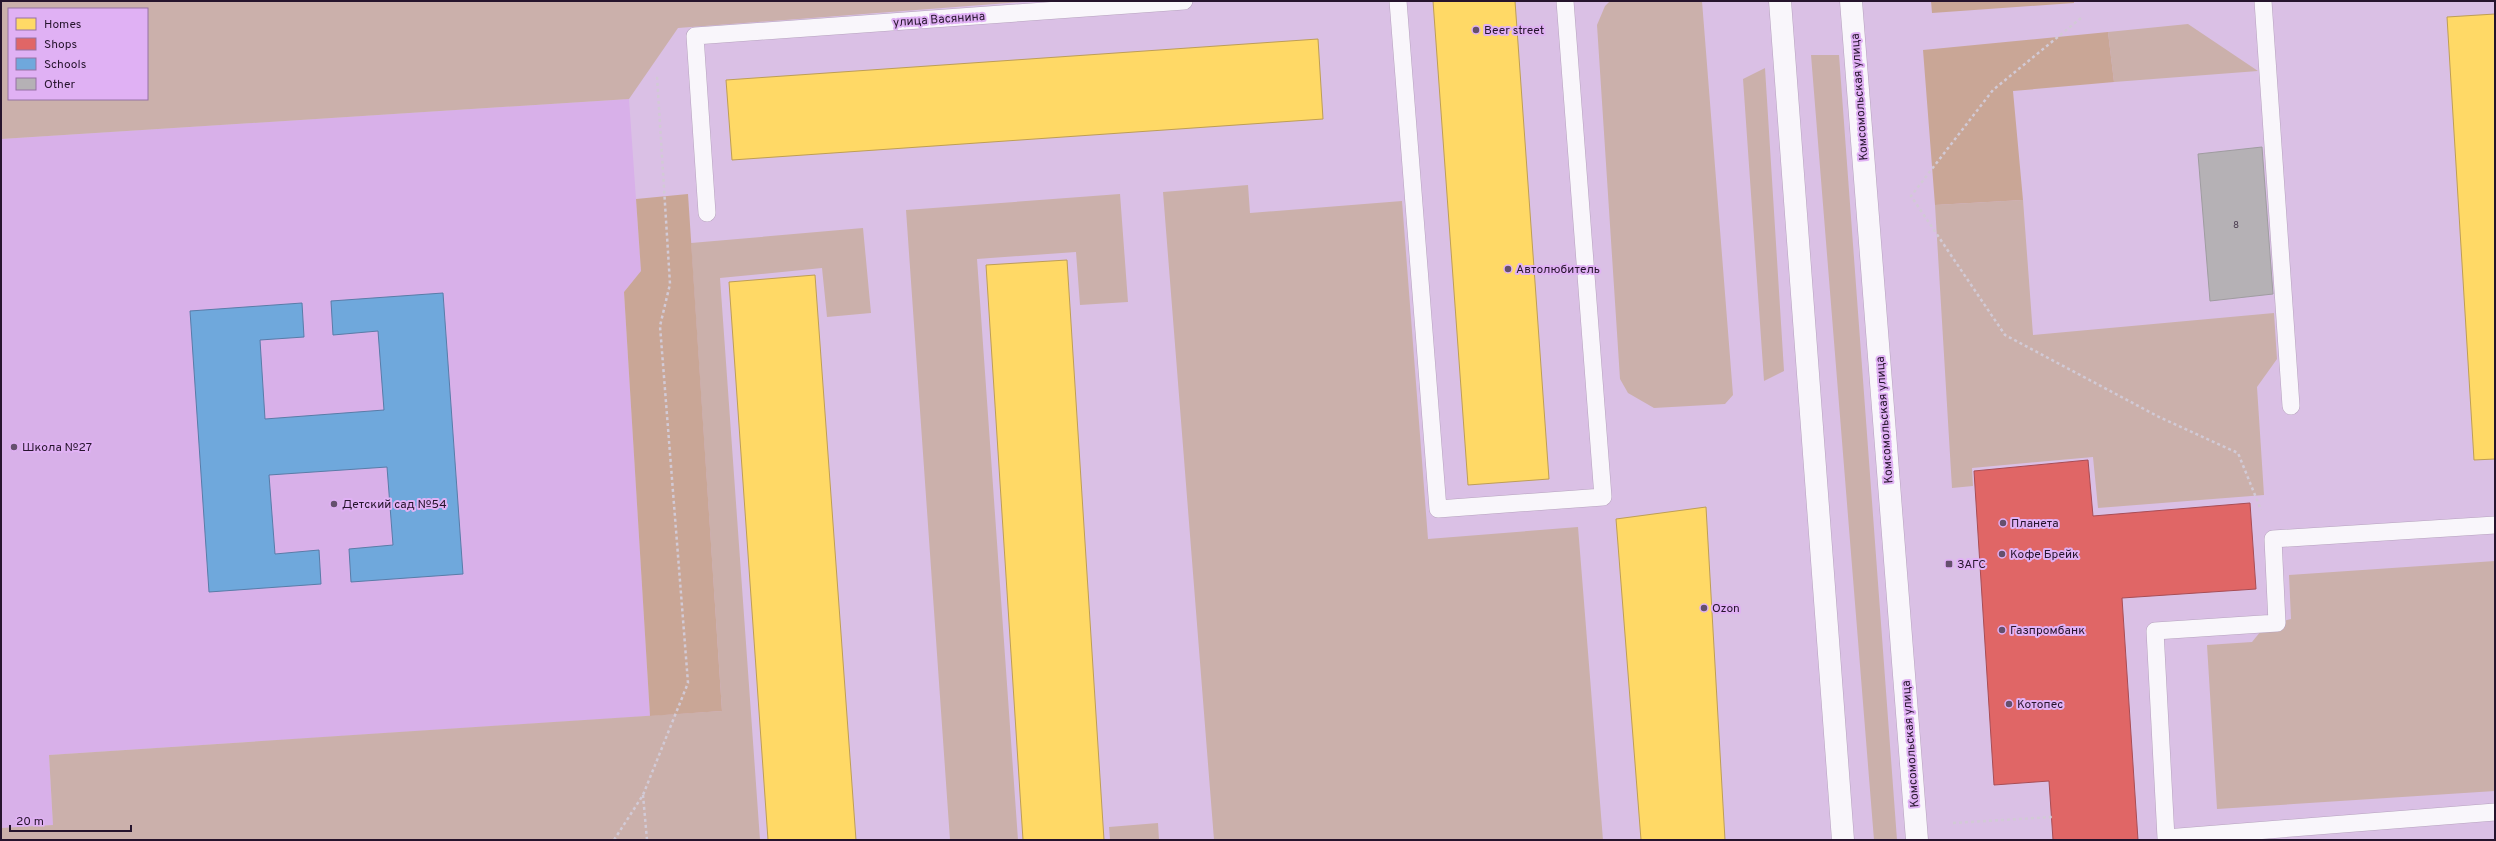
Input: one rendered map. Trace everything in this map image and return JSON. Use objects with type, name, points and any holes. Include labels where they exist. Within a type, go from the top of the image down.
[{"type":"street","points":[[1780,1],[1844,840]]},
{"type":"street","name":"Комсомольская улица","points":[[1851,1],[1917,840]]},
{"type":"lane","name":"улица Васянина","points":[[707,213],[695,36],[1184,1]]},
{"type":"lane","points":[[1398,1],[1438,508],[1603,497],[1565,1]]},
{"type":"lane","points":[[2263,1],[2291,406]]},
{"type":"lane","points":[[2495,525],[2273,539],[2277,624],[2155,631],[2166,838],[2495,812]]},
{"type":"path","points":[[2081,18],[1993,90],[1911,196],[2005,335],[2158,416],[2238,453],[2273,539]]},
{"type":"path","points":[[614,840],[643,795],[688,683],[660,326],[670,284],[657,76]]},
{"type":"path","points":[[643,795],[647,840]]},
{"type":"path","points":[[1953,823],[2052,817]]},
{"type":"shaded area","points":[[1,1],[1035,1],[678,28],[629,99],[1,139]]},
{"type":"shaded area","points":[[1610,1],[1702,1],[1733,395],[1725,404],[1654,408],[1628,393],[1620,379],[1597,25],[1605,6]]},
{"type":"shaded area","points":[[1931,1],[2074,1],[2074,3],[1932,13]]},
{"type":"shaded area","points":[[2188,24],[2258,71],[2114,82],[2108,32]]},
{"type":"shaded area","points":[[2108,32],[2114,82],[2013,91],[2023,200],[1935,205],[1923,50]]},
{"type":"shaded area","points":[[1811,55],[1839,55],[1897,840],[1874,840]]},
{"type":"shaded area","points":[[1765,68],[1784,371],[1764,381],[1743,79]]},
{"type":"shaded area","name":"Детский сад №54","points":[[629,99],[641,271],[624,292],[650,716],[49,755],[53,825],[1,828],[1,139]]},
{"type":"shaded area","points":[[1248,185],[1250,213],[1402,201],[1428,539],[1578,527],[1603,840],[1214,840],[1163,192]]},
{"type":"shaded area","points":[[688,194],[722,711],[650,716],[624,292],[641,271],[636,199]]},
{"type":"shaded area","points":[[1120,194],[1128,302],[1080,305],[1076,252],[977,259],[1018,840],[950,840],[906,210]]},
{"type":"shaded area","points":[[2023,200],[2033,335],[2274,313],[2277,359],[2257,387],[2264,495],[2098,508],[2093,457],[1972,468],[1973,486],[1952,488],[1935,205]]},
{"type":"shaded area","points":[[863,228],[871,313],[827,317],[822,268],[720,278],[760,840],[1,840],[1,828],[53,825],[49,755],[722,711],[691,243]]},
{"type":"shaded area","points":[[2495,561],[2495,791],[2217,809],[2207,645],[2252,642],[2265,626],[2291,619],[2289,575]]},
{"type":"shaded area","points":[[1158,823],[1159,840],[1110,840],[1109,827]]},
{"type":"building: Homes","points":[[1433,1],[1515,1],[1549,479],[1468,485]]},
{"type":"building: Homes","points":[[2495,14],[2495,459],[2474,460],[2447,17]]},
{"type":"building: Homes","points":[[1318,39],[1323,119],[732,160],[726,80]]},
{"type":"building: Homes","points":[[1067,260],[1104,840],[1023,840],[986,265]]},
{"type":"building: Homes","points":[[815,275],[856,840],[768,840],[729,282]]},
{"type":"building: Homes","points":[[1706,507],[1725,840],[1641,840],[1616,519]]},
{"type":"building: Shops","points":[[2088,460],[2093,516],[2250,503],[2256,589],[2122,598],[2138,840],[2053,840],[2049,781],[1994,785],[1974,471]]},
{"type":"building: Schools","points":[[443,293],[463,574],[351,582],[349,549],[393,545],[387,467],[269,475],[275,554],[319,550],[321,584],[209,592],[190,311],[302,303],[304,337],[260,340],[265,419],[384,410],[378,331],[333,335],[331,301]]},
{"type":"building: Other","points":[[2262,147],[2273,294],[2210,301],[2198,154]]},
{"type":"place","name":"Beer street","points":[[1476,30]]},
{"type":"place","name":"Автолюбитель","points":[[1508,269]]},
{"type":"place","name":"Школа №27","points":[[14,447]]},
{"type":"place","name":"Детский сад №54","points":[[334,504]]},
{"type":"place","name":"Планета","points":[[2003,523]]},
{"type":"place","name":"Кофе Брейк","points":[[2002,554]]},
{"type":"place","name":"ЗАГС","points":[[1949,564]]},
{"type":"place","name":"Ozon","points":[[1704,608]]},
{"type":"place","name":"Газпромбанк","points":[[2002,630]]},
{"type":"place","name":"Котопес","points":[[2009,704]]}]
